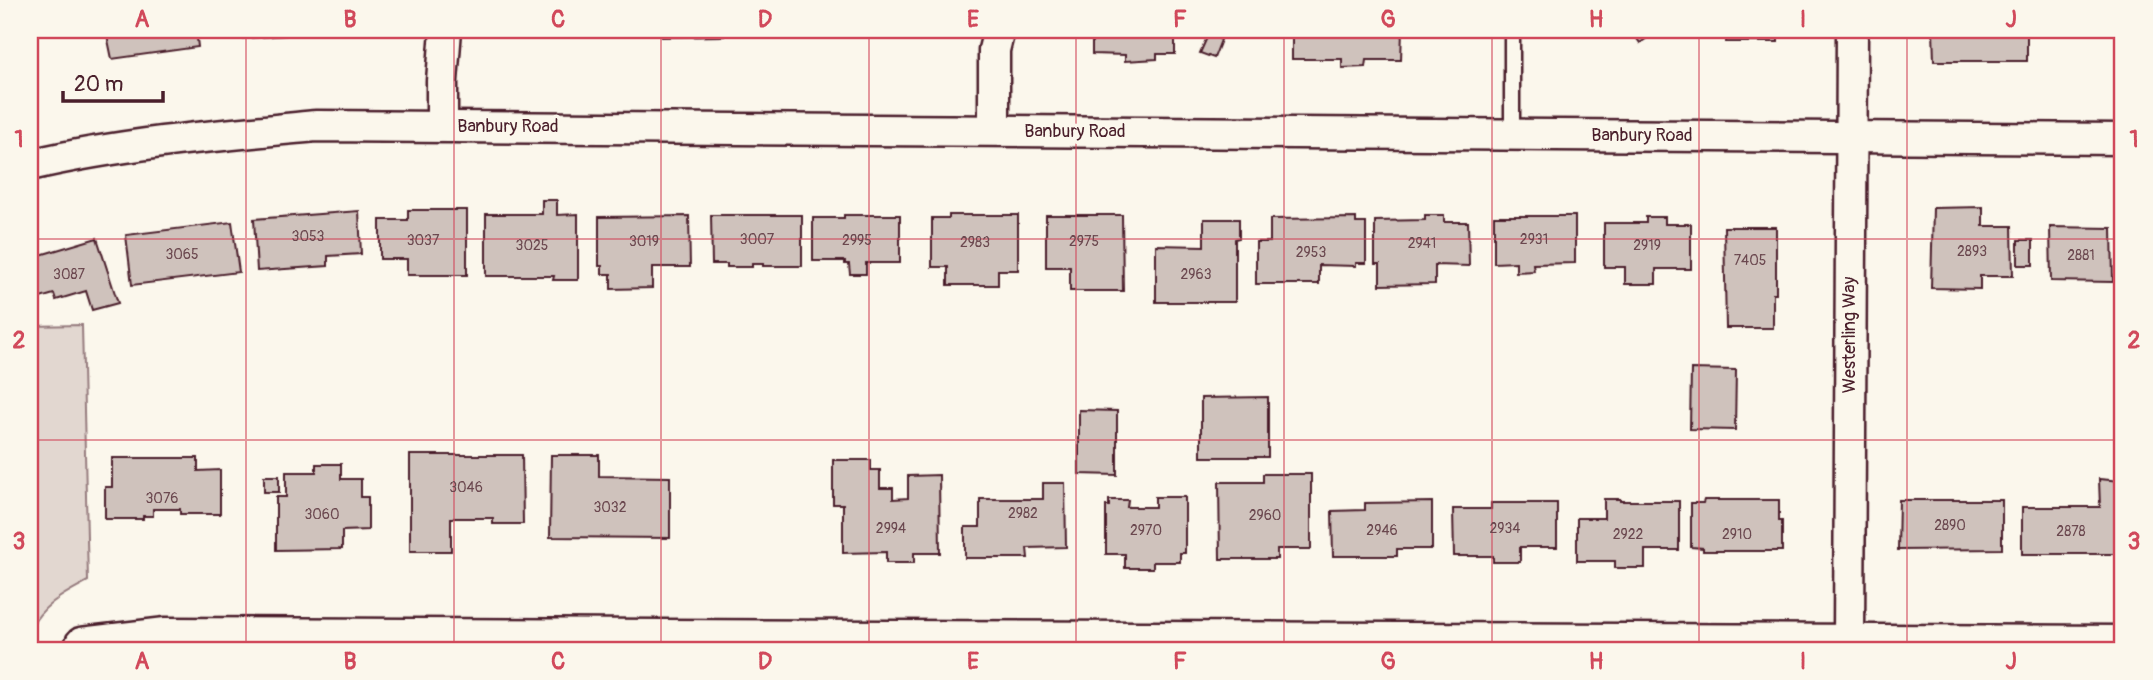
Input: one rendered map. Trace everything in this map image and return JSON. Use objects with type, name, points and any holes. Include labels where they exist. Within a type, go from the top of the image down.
[{"type":"street","points":[[442,126],[446,30]]},
{"type":"street","points":[[994,130],[994,50],[999,30]]},
{"type":"street","name":"Westerling Way","points":[[1849,640],[1852,30]]},
{"type":"street","name":"Banbury Road","points":[[30,165],[77,154],[190,138],[317,126],[2123,139]]},
{"type":"street","points":[[80,647],[166,633],[602,643],[2123,641]]},
{"type":"lane","points":[[1512,39],[1512,134]]},
{"type":"shaded area","points":[[82,325],[88,581],[48,606],[30,629],[30,326]]},
{"type":"building","points":[[106,30],[196,30],[198,47],[112,59]]},
{"type":"building","points":[[221,30],[327,30],[327,32],[221,40]]},
{"type":"building","points":[[637,30],[724,30],[724,36],[662,37],[662,32],[637,33]]},
{"type":"building","points":[[775,30],[824,30],[824,37],[775,38]]},
{"type":"building","points":[[885,30],[922,30],[919,41]]},
{"type":"building","points":[[1092,30],[1175,30],[1175,54],[1157,54],[1157,59],[1125,61],[1125,55],[1092,54]]},
{"type":"building","points":[[1292,30],[1402,30],[1401,60],[1366,60],[1365,67],[1342,68],[1342,59],[1292,59]]},
{"type":"building","points":[[1631,30],[1658,30],[1640,43]]},
{"type":"building","points":[[1726,30],[1778,30],[1778,42],[1726,42]]},
{"type":"building","points":[[1933,30],[2027,30],[2027,61],[1934,61]]},
{"type":"building","points":[[1209,33],[1221,40],[1214,58],[1200,53]]},
{"type":"building","points":[[542,200],[557,200],[557,215],[578,214],[578,280],[553,280],[554,276],[486,276],[486,214],[542,214]]},
{"type":"building","points":[[1983,207],[1983,226],[2012,226],[2013,276],[1980,276],[1980,289],[1931,288],[1933,208]]},
{"type":"building","points":[[408,210],[467,210],[467,275],[407,275],[407,259],[380,259],[380,220],[408,220]]},
{"type":"building","points":[[359,211],[361,254],[328,256],[328,266],[257,271],[254,219]]},
{"type":"building","points":[[711,215],[802,215],[802,266],[752,264],[752,267],[727,267],[727,264],[712,264]]},
{"type":"building","points":[[844,215],[900,215],[900,263],[866,263],[866,274],[850,274],[849,264],[845,264],[845,261],[813,261],[813,218],[844,218]]},
{"type":"building","points":[[949,215],[1018,215],[1018,270],[998,270],[998,285],[948,285],[948,267],[932,267],[932,218],[949,218]]},
{"type":"building","points":[[1046,215],[1122,215],[1123,291],[1070,291],[1070,267],[1046,267]]},
{"type":"building","points":[[1425,215],[1444,215],[1444,222],[1468,222],[1469,266],[1435,265],[1435,284],[1380,285],[1380,264],[1375,264],[1375,221],[1425,220]]},
{"type":"building","points":[[689,216],[690,267],[652,267],[652,288],[611,289],[611,274],[602,274],[602,266],[599,266],[599,217]]},
{"type":"building","points":[[1494,216],[1575,216],[1575,263],[1533,264],[1534,271],[1516,272],[1516,262],[1494,263]]},
{"type":"building","points":[[1646,217],[1665,217],[1665,224],[1691,224],[1691,269],[1656,269],[1656,284],[1625,284],[1625,267],[1604,267],[1604,223],[1646,223]]},
{"type":"building","points":[[1356,218],[1356,223],[1366,223],[1366,263],[1356,263],[1356,266],[1319,265],[1319,284],[1256,284],[1256,242],[1270,242],[1270,219]]},
{"type":"building","points":[[1204,219],[1239,219],[1239,238],[1235,239],[1235,302],[1156,302],[1156,245],[1204,246]]},
{"type":"building","points":[[232,222],[239,272],[132,285],[126,235]]},
{"type":"building","points":[[1724,227],[1776,227],[1773,328],[1726,328]]},
{"type":"building","points":[[2050,227],[2112,228],[2113,282],[2051,281]]},
{"type":"building","points":[[97,238],[118,303],[92,310],[86,291],[56,300],[54,294],[30,301],[30,258]]},
{"type":"building","points":[[2018,240],[2033,240],[2033,265],[2018,265]]},
{"type":"building","points":[[1691,369],[1736,370],[1735,430],[1690,429]]},
{"type":"building","points":[[1268,397],[1268,457],[1201,457],[1201,398]]},
{"type":"building","points":[[1079,410],[1117,411],[1117,475],[1079,474]]},
{"type":"building","points":[[410,455],[522,455],[523,524],[493,524],[493,518],[451,518],[451,551],[410,551]]},
{"type":"building","points":[[551,455],[599,455],[599,476],[670,477],[670,538],[550,537]]},
{"type":"building","points":[[112,458],[198,458],[198,471],[220,470],[220,514],[180,514],[180,509],[153,509],[153,516],[143,516],[143,519],[105,519],[105,487],[112,487]]},
{"type":"building","points":[[833,460],[871,460],[871,470],[880,470],[880,488],[893,488],[893,499],[908,498],[908,476],[939,475],[940,553],[914,553],[914,563],[886,563],[886,552],[843,553],[843,504],[833,504]]},
{"type":"building","points":[[316,464],[341,464],[341,479],[361,479],[361,497],[368,497],[368,530],[342,531],[342,549],[276,550],[276,497],[286,497],[286,472],[316,472]]},
{"type":"building","points":[[1263,474],[1311,474],[1311,549],[1277,549],[1277,559],[1220,559],[1219,482],[1263,482]]},
{"type":"building","points":[[264,476],[279,476],[279,492],[264,492]]},
{"type":"building","points":[[2099,479],[2121,481],[2119,554],[2022,554],[2022,507],[2100,507]]},
{"type":"building","points":[[1043,483],[1065,483],[1066,547],[1027,548],[1028,558],[965,558],[965,527],[980,527],[980,499],[1043,499]]},
{"type":"building","points":[[1155,497],[1185,497],[1185,553],[1180,553],[1180,562],[1153,562],[1153,568],[1125,568],[1125,554],[1106,554],[1106,506],[1109,506],[1109,500],[1128,500],[1127,507],[1155,507]]},
{"type":"building","points":[[1604,499],[1679,501],[1679,550],[1645,550],[1645,568],[1615,568],[1615,561],[1577,561],[1577,518],[1604,518]]},
{"type":"building","points":[[1704,500],[1779,500],[1782,551],[1703,551],[1703,548],[1691,547],[1691,503],[1703,503]]},
{"type":"building","points":[[1899,500],[2002,500],[2002,549],[1898,550]]},
{"type":"building","points":[[1432,502],[1432,549],[1397,549],[1397,556],[1333,556],[1332,511],[1365,510],[1365,503]]},
{"type":"building","points":[[1491,503],[1557,503],[1557,547],[1520,547],[1520,562],[1493,562],[1493,556],[1454,556],[1453,509],[1491,509]]}]
